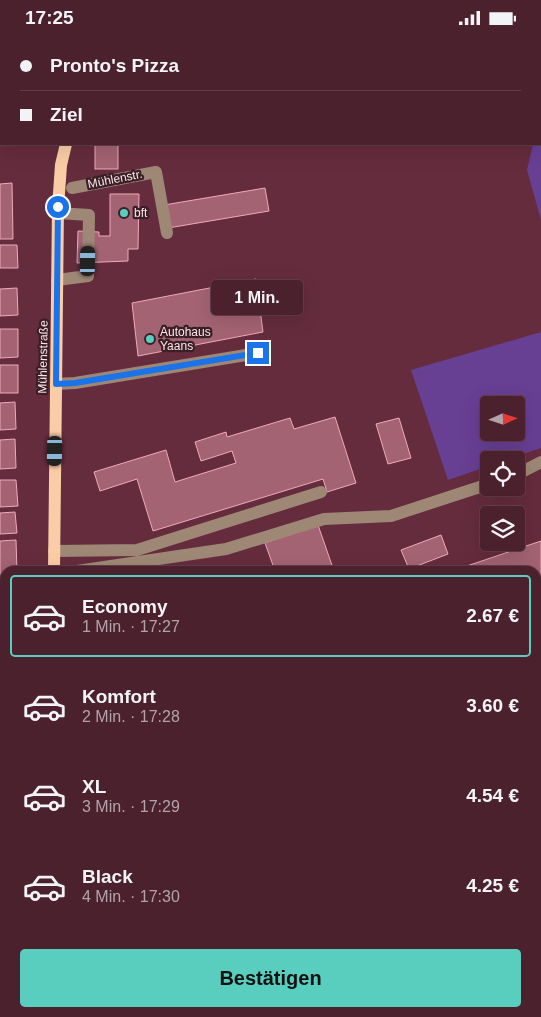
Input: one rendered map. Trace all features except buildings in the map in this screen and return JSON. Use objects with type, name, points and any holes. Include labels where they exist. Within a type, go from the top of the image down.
[{"type":"main road","name":"Mühlenstraße","points":[[54,566],[58,213],[61,165],[66,145]]},
{"type":"street","name":"Mühlenstr.","points":[[72,188],[156,172],[167,233]]},
{"type":"street","points":[[57,279],[88,276],[89,215],[58,213]]},
{"type":"street","points":[[56,384],[75,383],[258,353]]},
{"type":"street","points":[[525,470],[541,462]]},
{"type":"street","points":[[112,566],[226,549],[324,519],[391,515],[480,487]]},
{"type":"street","points":[[54,551],[137,549],[321,492]]},
{"type":"shaded area","points":[[533,145],[541,145],[541,220],[527,170]]},
{"type":"shaded area","points":[[541,332],[541,448],[525,453],[525,451],[480,451],[480,469],[448,480],[411,370]]},
{"type":"place","name":"bft","points":[[124,213]]},
{"type":"place","name":"Autohaus Yaans","points":[[150,339]]},
{"type":"route","points":[[58,207],[56,384],[75,383],[258,353]]}]
